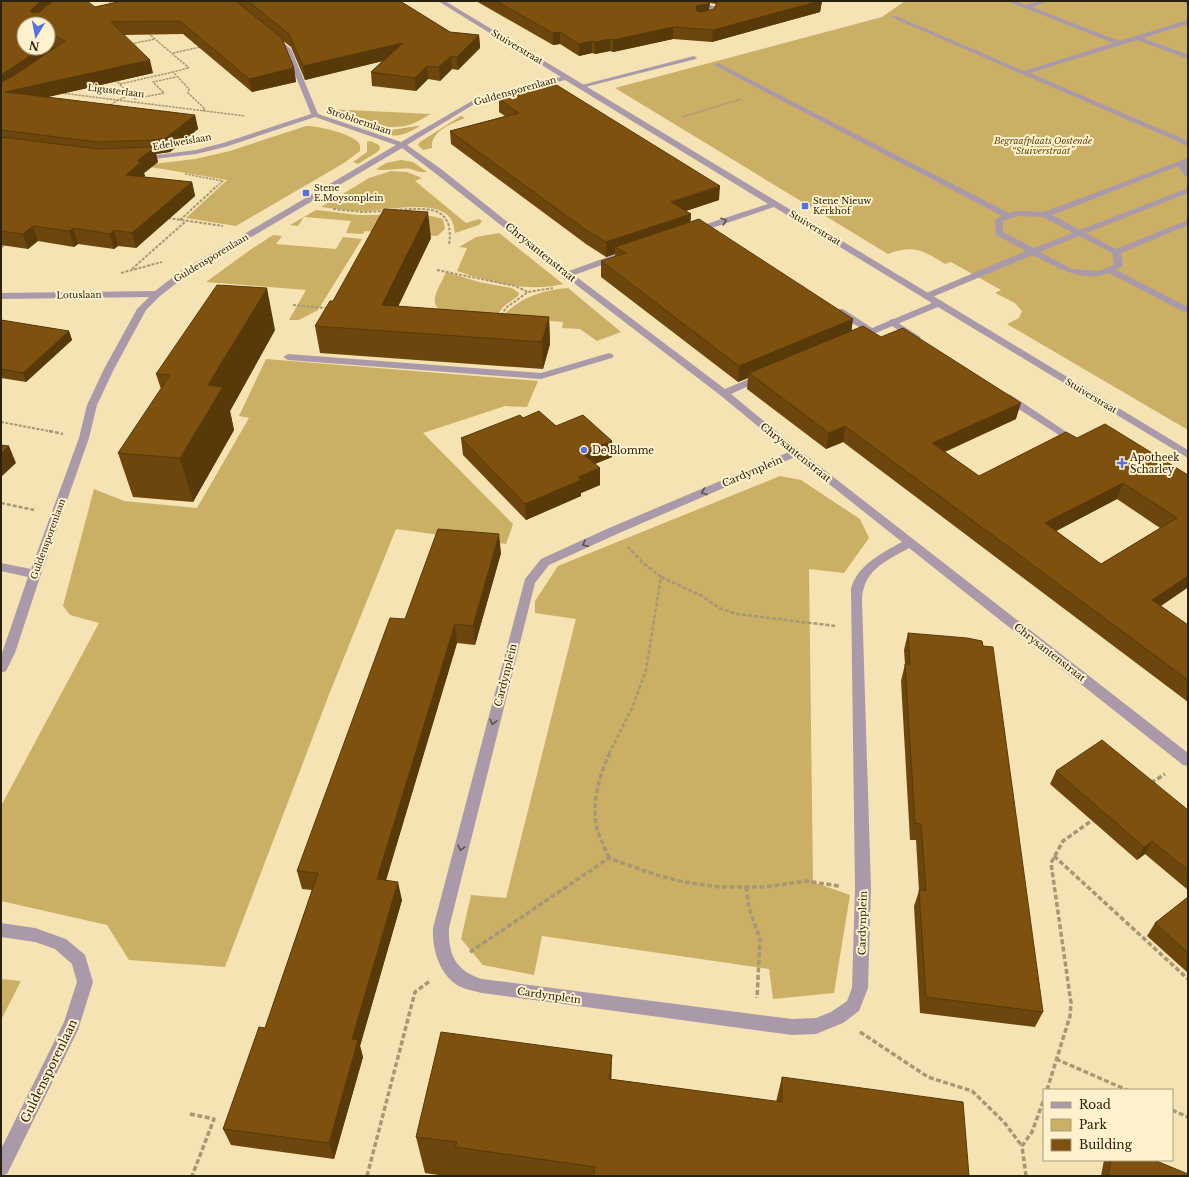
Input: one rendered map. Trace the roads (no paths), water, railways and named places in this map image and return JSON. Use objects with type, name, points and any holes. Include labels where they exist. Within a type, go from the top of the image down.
[{"type":"street","name":"Stuiverstraat","points":[[441,1],[1188,455]]},
{"type":"street","points":[[694,1],[713,10],[742,1]]},
{"type":"street","points":[[1010,1],[1118,43]]},
{"type":"street","points":[[1026,7],[1046,1]]},
{"type":"street","points":[[1183,1],[1188,3]]},
{"type":"street","points":[[894,17],[1188,144]]},
{"type":"street","points":[[1024,73],[1118,43],[1139,39],[1188,22]]},
{"type":"street","name":"Strobloemlaan","points":[[269,33],[288,49],[315,115],[401,144]]},
{"type":"street","points":[[1139,39],[1188,57]]},
{"type":"street","points":[[581,86],[694,58]]},
{"type":"street","points":[[718,65],[1008,216]]},
{"type":"street","name":"Guldensporenlaan","points":[[1,668],[9,653],[34,574],[84,438],[92,405],[109,369],[142,309],[157,294],[184,273],[474,102],[567,77]]},
{"type":"street","name":"Edelweislaan","points":[[131,160],[196,152],[225,145],[315,115]]},
{"type":"street","name":"Chrysantenstraat","points":[[401,144],[481,204],[578,282],[724,393],[796,452],[1187,761]]},
{"type":"street","points":[[1045,215],[1187,161]]},
{"type":"street","points":[[1187,161],[1182,166],[1188,174]]},
{"type":"street","points":[[927,296],[1033,251],[1188,190]]},
{"type":"street","points":[[686,233],[775,204]]},
{"type":"street","points":[[1116,252],[1119,266],[1100,274],[1070,271],[999,233],[998,220],[1017,213],[1045,215],[1116,252],[1188,222]]},
{"type":"street","points":[[709,226],[722,234]]},
{"type":"street","points":[[568,274],[627,254]]},
{"type":"street","points":[[1109,270],[1188,311]]},
{"type":"street","name":"Lotuslaan","points":[[1,296],[157,294]]},
{"type":"street","points":[[849,340],[940,303]]},
{"type":"street","points":[[832,306],[871,331]]},
{"type":"street","points":[[892,322],[925,343]]},
{"type":"street","points":[[288,357],[541,376],[609,356]]},
{"type":"street","points":[[724,393],[768,374]]},
{"type":"street","points":[[997,390],[1062,433]]},
{"type":"street","name":"Cardynplein","points":[[796,452],[545,562],[529,582],[441,928],[439,942],[443,955],[449,966],[465,981],[482,986],[792,1027],[816,1026],[837,1018],[853,1006],[860,988],[863,889],[857,586],[861,578],[875,564],[910,542]]},
{"type":"street","points":[[1,567],[34,574]]},
{"type":"street","name":"Guldensporenlaan","points":[[1,930],[35,935],[60,944],[79,960],[85,982],[72,1024],[1,1168]]},
{"type":"place","name":"Stene E.Moysonplein","points":[[306,193]]},
{"type":"place","name":"Stene Nieuw Kerkhof","points":[[805,206]]},
{"type":"place","name":"De Blomme","points":[[584,450]]},
{"type":"place","name":"Apotheek Scharley","points":[[1122,463]]},
{"type":"park label","name":"Begraafplaats Oostende “Stuiverstraat”","points":[[1043,146]]}]
